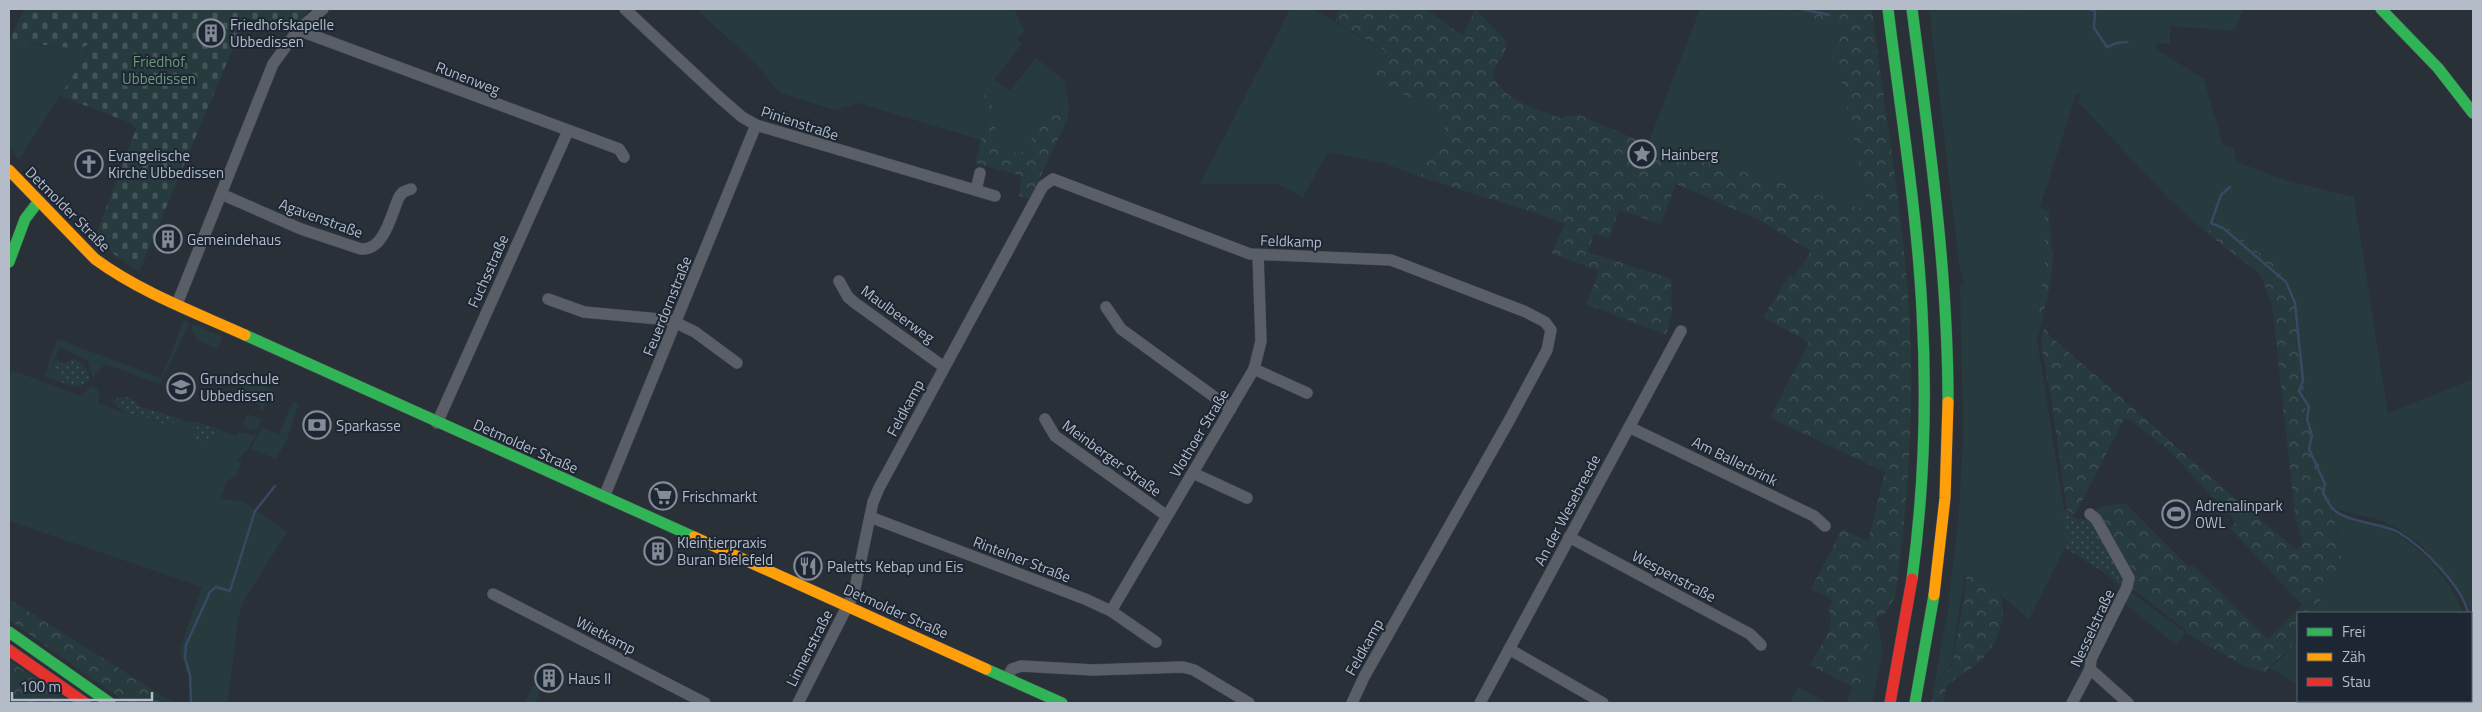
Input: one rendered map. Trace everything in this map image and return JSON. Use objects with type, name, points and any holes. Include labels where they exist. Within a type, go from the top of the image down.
[{"type":"main road","points":[[1888,9],[1916,241],[1922,318],[1924,394],[1923,470],[1917,543],[1903,642],[1890,703]]},
{"type":"main road","points":[[1912,9],[1942,257],[1948,390],[1946,474],[1940,548],[1930,622],[1915,703]]},
{"type":"main road","points":[[2380,9],[2438,68],[2473,113]]},
{"type":"main road","name":"Detmolder Straße","points":[[9,170],[38,202],[102,265],[132,283],[1062,703]]},
{"type":"main road","points":[[9,262],[25,219],[38,202]]},
{"type":"main road","points":[[9,632],[110,703]]},
{"type":"main road","points":[[9,650],[85,703]]},
{"type":"street","points":[[177,304],[222,194],[264,79],[298,30],[323,9]]},
{"type":"street","name":"Pinienstraße","points":[[624,9],[719,97],[742,117],[756,125],[995,196]]},
{"type":"street","name":"Runenweg","points":[[298,30],[619,149],[624,157]]},
{"type":"street","name":"Feuerdornstraße","points":[[604,497],[756,125]]},
{"type":"street","name":"Fuchsstraße","points":[[437,422],[568,131]]},
{"type":"street","points":[[976,190],[980,173]]},
{"type":"street","name":"Feldkamp","points":[[848,606],[858,578],[870,517],[879,488],[1043,186],[1050,180],[1057,179],[1258,255],[1391,260],[1526,312],[1545,322],[1551,330],[1547,350],[1364,677],[1352,703]]},
{"type":"street","name":"Agavenstraße","points":[[222,194],[301,229],[361,249],[370,250],[380,240],[403,192],[411,189]]},
{"type":"street","name":"Vlothoer Straße","points":[[1111,611],[1254,369],[1260,351],[1261,329],[1258,255]]},
{"type":"street","name":"Maulbeerweg","points":[[839,281],[848,297],[855,303],[944,367]]},
{"type":"street","points":[[548,298],[584,312],[662,318],[676,322],[695,332],[737,363]]},
{"type":"street","points":[[1106,307],[1121,329],[1231,409]]},
{"type":"street","name":"An der Wesebreede","points":[[1480,703],[1681,331]]},
{"type":"street","points":[[1254,369],[1307,393]]},
{"type":"street","name":"Meinberger Straße","points":[[1045,419],[1055,436],[1167,516]]},
{"type":"street","name":"Am Ballerbrink","points":[[1629,427],[1814,516],[1826,526]]},
{"type":"street","points":[[1193,473],[1247,498]]},
{"type":"street","name":"Nesselstraße","points":[[2072,703],[2090,669],[2091,659],[2127,587],[2129,578],[2096,519],[2090,514]]},
{"type":"street","name":"Rintelner Straße","points":[[870,517],[1085,599],[1111,611],[1156,642]]},
{"type":"street","name":"Wespenstraße","points":[[1569,538],[1750,634],[1761,645]]},
{"type":"street","name":"Wietkamp","points":[[493,594],[705,703]]},
{"type":"street","name":"Linnenstraße","points":[[798,703],[848,606]]},
{"type":"street","points":[[1509,648],[1603,703]]},
{"type":"street","points":[[1008,678],[1012,669],[1021,666],[1080,670],[1189,668],[1249,703]]},
{"type":"street","points":[[2090,669],[2128,703]]},
{"type":"green space","name":"Friedhof Ubbedissen","points":[[24,9],[310,9],[288,32],[246,17],[139,272],[94,240],[136,129],[131,123],[60,96],[94,42],[79,49],[9,41]]},
{"type":"green space","points":[[696,9],[1015,9],[1020,23],[1026,31],[1017,38],[1022,44],[994,80],[1010,90],[1036,58],[1064,80],[1069,105],[1068,118],[1048,110],[1024,153],[998,154],[990,93],[984,91],[986,130],[981,140],[858,103],[835,110],[780,93],[755,63]]},
{"type":"green space","points":[[1290,9],[1314,9],[1385,52],[1371,77],[1449,119],[1420,177],[1383,163],[1328,152],[1303,197],[1278,184],[1200,184]]},
{"type":"green space","points":[[1339,9],[1426,9],[1463,36],[1473,14],[1473,9],[1475,9],[1506,41],[1505,51],[1494,70],[1493,75],[1497,84],[1522,103],[1562,119],[1563,116],[1579,115],[1647,144],[1649,141],[1869,211],[1834,46],[1845,22],[1825,22],[1769,9],[1872,9],[1906,267],[1911,354],[1911,415],[1905,507],[1895,598],[1885,613],[1876,618],[1865,657],[1860,691],[1810,665],[1831,628],[1829,607],[1833,600],[1811,589],[1842,529],[1868,541],[1885,472],[1770,418],[1809,342],[1763,317],[1790,274],[1794,277],[1811,251],[1759,220],[1676,184],[1661,224],[1619,210],[1609,239],[1594,234],[1588,252],[1671,279],[1672,314],[1666,335],[1586,304],[1599,271],[1551,253],[1565,224],[1420,177],[1449,119],[1371,77],[1385,51],[1335,21]]},
{"type":"green space","points":[[1700,9],[1769,9],[1825,22],[1845,22],[1834,46],[1869,211],[1649,141]]},
{"type":"green space","points":[[1929,9],[2243,9],[2239,22],[2233,31],[2170,26],[2170,44],[2157,43],[2156,49],[2204,79],[2223,145],[2234,149],[2237,162],[2286,180],[2354,197],[2388,413],[2473,379],[2473,628],[2472,612],[2470,612],[2468,605],[2455,583],[2418,542],[2380,520],[2332,508],[2313,443],[2306,411],[2299,330],[2294,304],[2280,273],[2212,223],[2208,234],[2171,201],[2078,102],[2081,94],[2076,95],[2040,207],[2045,209],[2045,264],[2037,321],[2037,339],[2069,540],[2029,619],[1966,566],[1951,665],[1934,684],[1947,616],[1959,511],[1963,436],[1960,284],[1964,284],[1959,264]]},
{"type":"green space","points":[[13,40],[48,47],[94,41],[19,160],[9,146],[9,41]]},
{"type":"green space","points":[[984,90],[990,93],[999,154],[1024,152],[1048,110],[1068,118],[1030,199],[1019,196],[1022,176],[975,163],[981,140],[986,130]]},
{"type":"green space","points":[[2045,209],[2049,210],[2053,263],[2050,286],[2037,339],[2037,321],[2045,264]]},
{"type":"green space","points":[[2212,223],[2229,229],[2272,263],[2280,273],[2294,304],[2299,330],[2306,411],[2313,443],[2332,508],[2343,567],[2313,612],[2297,612],[2296,636],[2293,643],[2265,672],[2246,667],[2186,633],[2187,631],[2133,589],[2131,568],[2096,513],[2099,507],[2125,503],[2189,567],[2192,565],[2268,639],[2302,605],[2230,528],[2236,522],[2167,448],[2125,417],[2075,515],[2067,510],[2053,410],[2041,343],[2044,328],[2052,338],[2296,549],[2303,545],[2295,515],[2272,304],[2260,274],[2208,234]]},
{"type":"green space","points":[[184,320],[190,323],[160,384],[105,364],[93,377],[87,360],[60,347],[52,367],[61,372],[57,381],[44,376],[57,339],[161,378]]},
{"type":"green space","points":[[193,324],[223,337],[217,349],[199,341],[191,331]]},
{"type":"green space","points":[[56,359],[64,364],[73,359],[80,362],[87,370],[89,381],[76,387],[57,381],[61,372],[52,368]]},
{"type":"green space","points":[[12,370],[81,396],[91,386],[97,389],[100,394],[98,403],[131,415],[135,413],[157,422],[171,424],[174,422],[175,417],[188,422],[197,422],[195,439],[209,437],[215,439],[214,432],[216,428],[236,436],[238,432],[252,435],[257,433],[249,448],[237,461],[240,462],[243,458],[236,476],[227,481],[221,498],[245,503],[287,532],[244,600],[238,618],[228,703],[193,703],[189,675],[186,671],[180,648],[202,587],[9,521],[9,377]]},
{"type":"green space","points":[[245,378],[273,390],[263,411],[259,410],[260,405],[255,403],[258,392],[254,391],[248,396],[242,392]]},
{"type":"green space","points":[[126,397],[135,401],[141,407],[175,417],[174,422],[165,424],[135,413],[131,415],[113,403],[116,398]]},
{"type":"green space","points":[[293,401],[299,404],[286,442],[276,459],[251,449],[262,427],[279,434]]},
{"type":"green space","points":[[247,414],[260,418],[261,421],[258,428],[250,431],[243,424]]},
{"type":"green space","points":[[197,422],[216,428],[214,432],[216,440],[209,437],[204,442],[195,439]]},
{"type":"green space","points":[[2067,510],[2077,519],[2091,520],[2125,578],[2122,587],[2105,573],[2065,548],[2069,540],[2063,511]]},
{"type":"green space","points":[[2333,511],[2383,527],[2408,542],[2445,579],[2463,612],[2313,612],[2343,567]]},
{"type":"green space","points":[[1966,566],[1998,591],[2003,609],[2000,630],[1985,657],[1946,686],[1944,703],[1931,703],[1935,684],[1952,665],[1966,586]]},
{"type":"green space","points":[[2131,592],[2186,633],[2176,645],[2125,604]]},
{"type":"green space","points":[[9,599],[174,703],[127,703],[9,620]]},
{"type":"green space","points":[[1876,618],[1883,651],[1872,703],[1847,703],[1852,687],[1860,690],[1865,657]]},
{"type":"green space","points":[[2297,638],[2297,683],[2269,668],[2287,653]]},
{"type":"green space","points":[[2473,659],[2473,703],[2352,702],[2472,702]]},
{"type":"green space","points":[[9,660],[70,703],[15,703],[9,699]]},
{"type":"green space","points":[[538,683],[543,684],[535,703],[525,702],[533,686]]},
{"type":"green space","points":[[1798,687],[1829,703],[1790,703]]},
{"type":"waterway","points":[[1801,9],[1829,15]]},
{"type":"waterway","points":[[2007,9],[2020,9]]},
{"type":"waterway","points":[[2089,9],[2095,11],[2094,28],[2107,47],[2127,42]]},
{"type":"waterway","points":[[2230,187],[2221,195],[2211,223],[2223,228],[2286,282],[2295,303],[2303,381],[2299,391],[2309,407],[2307,419],[2312,435],[2309,449],[2325,484],[2323,493],[2333,509],[2346,517],[2391,529],[2408,538],[2450,579],[2464,602],[2468,612]]},
{"type":"waterway","points":[[191,703],[190,675],[185,658],[186,645],[210,592],[216,587],[230,591],[255,511],[275,486]]},
{"type":"traffic: fast","points":[[1888,9],[1908,160],[1920,273],[1923,344],[1922,479],[1912,579]]},
{"type":"traffic: fast","points":[[1912,9],[1931,156],[1941,254],[1945,303],[1948,402]]},
{"type":"traffic: fast","points":[[2381,9],[2438,68],[2473,113]]},
{"type":"traffic: fast","points":[[9,262],[25,219],[38,202]]},
{"type":"traffic: fast","points":[[245,335],[694,537]]},
{"type":"traffic: fast","points":[[1915,703],[1934,595]]},
{"type":"traffic: fast","points":[[9,632],[110,703]]},
{"type":"traffic: fast","points":[[986,669],[1062,703]]},
{"type":"traffic: slow","points":[[9,170],[95,259],[112,271],[187,310],[245,335]]},
{"type":"traffic: slow","points":[[1934,595],[1945,498],[1948,402]]},
{"type":"traffic: slow","points":[[694,537],[986,669]]},
{"type":"traffic: jam","points":[[1890,703],[1912,579]]},
{"type":"traffic: jam","points":[[9,650],[85,703]]},
{"type":"place","name":"Friedhofskapelle Ubbedissen","points":[[211,33]]},
{"type":"place","name":"Hainberg","points":[[1642,154]]},
{"type":"place","name":"Evangelische Kirche Ubbedissen","points":[[89,164]]},
{"type":"place","name":"Gemeindehaus","points":[[168,239]]},
{"type":"place","name":"Grundschule Ubbedissen","points":[[181,387]]},
{"type":"place","name":"Sparkasse","points":[[317,425]]},
{"type":"place","name":"Frischmarkt","points":[[663,496]]},
{"type":"place","name":"Adrenalinpark OWL","points":[[2176,514]]},
{"type":"place","name":"Kleintierpraxis Buran Bielefeld","points":[[658,551]]},
{"type":"place","name":"Paletts Kebap und Eis","points":[[808,566]]},
{"type":"place","name":"Haus II","points":[[549,678]]}]
